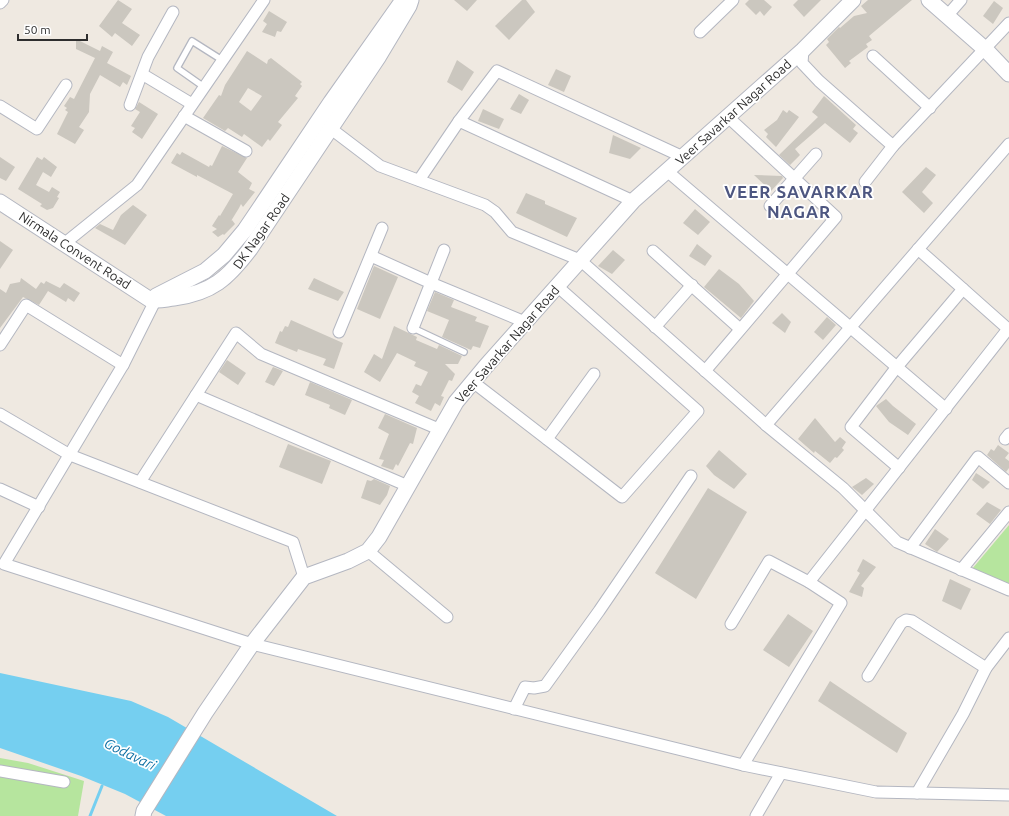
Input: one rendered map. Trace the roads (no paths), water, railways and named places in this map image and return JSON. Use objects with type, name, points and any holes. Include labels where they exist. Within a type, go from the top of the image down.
[{"type":"street","points":[[66,243],[136,185],[264,0]]},
{"type":"street","name":"DK Nagar Road","points":[[152,300],[205,271],[228,250],[245,230],[331,102],[403,0]]},
{"type":"street","name":"DK Nagar Road","points":[[152,300],[184,297],[204,291],[233,272],[250,249],[379,56],[409,6],[411,0]]},
{"type":"street","points":[[700,32],[733,0]]},
{"type":"street","name":"Veer Savarkar Nagar Road","points":[[304,577],[348,561],[368,551],[379,537],[456,402],[525,322],[633,201],[803,50],[853,0]]},
{"type":"street","points":[[929,0],[986,50],[1009,74]]},
{"type":"street","points":[[947,16],[961,0]]},
{"type":"street","points":[[130,105],[148,57],[173,12]]},
{"type":"street","points":[[865,182],[893,146],[986,50],[1009,23]]},
{"type":"street","points":[[803,50],[802,63],[819,81],[893,146]]},
{"type":"street","points":[[873,56],[930,108]]},
{"type":"street","points":[[419,180],[459,121],[497,71],[683,157]]},
{"type":"street","points":[[142,74],[192,104]]},
{"type":"street","points":[[0,106],[37,129],[66,85]]},
{"type":"street","points":[[184,116],[246,150]]},
{"type":"street","points":[[705,371],[836,217],[728,117]]},
{"type":"street","points":[[459,121],[633,201]]},
{"type":"street","points":[[330,128],[380,166],[484,205],[495,212],[512,232],[580,260],[766,425],[843,488],[897,542],[1009,590]]},
{"type":"street","points":[[766,425],[1009,144]]},
{"type":"street","points":[[770,206],[816,154]]},
{"type":"street","points":[[667,171],[946,409]]},
{"type":"street","name":"Nirmala Convent Road","points":[[0,202],[66,243],[152,300]]},
{"type":"street","points":[[339,332],[372,256],[382,228]]},
{"type":"street","points":[[809,582],[1008,329],[918,249]]},
{"type":"street","points":[[413,328],[444,250]]},
{"type":"street","points":[[653,251],[740,329]]},
{"type":"street","points":[[372,256],[431,283],[525,322]]},
{"type":"street","points":[[656,327],[692,285]]},
{"type":"street","points":[[473,382],[622,497],[698,411],[557,286]]},
{"type":"street","points":[[900,468],[852,427],[897,368],[963,289]]},
{"type":"street","points":[[152,300],[123,365],[39,507],[2,564],[252,644],[742,765],[876,792],[1009,795]]},
{"type":"street","points":[[0,345],[26,305],[123,365]]},
{"type":"street","points":[[140,482],[236,333],[261,354],[441,430]]},
{"type":"street","points":[[547,439],[594,374]]},
{"type":"street","points":[[196,395],[408,486]]},
{"type":"street","points":[[0,414],[70,455],[293,542],[304,577],[252,644],[205,713],[144,814]]},
{"type":"street","points":[[910,548],[978,457],[1009,483]]},
{"type":"street","points":[[514,709],[525,687],[534,688],[544,686],[599,610],[691,476]]},
{"type":"street","points":[[0,489],[39,507]]},
{"type":"street","points":[[961,570],[1009,512]]},
{"type":"street","points":[[368,551],[447,617]]},
{"type":"street","points":[[731,624],[769,561],[809,582],[841,603],[742,765]]},
{"type":"street","points":[[868,676],[901,623],[906,620],[912,620],[986,668]]},
{"type":"street","points":[[917,793],[963,714],[986,668],[1009,638]]},
{"type":"street","points":[[0,770],[64,782]]},
{"type":"street","points":[[756,816],[781,773]]},
{"type":"lane","points":[[204,87],[177,68],[192,41],[222,60]]},
{"type":"lane","points":[[413,328],[464,352]]},
{"type":"water","name":"Godavari","points":[[0,673],[131,701],[168,717],[337,816],[166,816],[125,794],[81,776],[0,748]]},
{"type":"waterway","points":[[90,816],[102,786]]},
{"type":"district","name":"VEER SAVARKAR NAGAR","points":[[799,202]]}]
